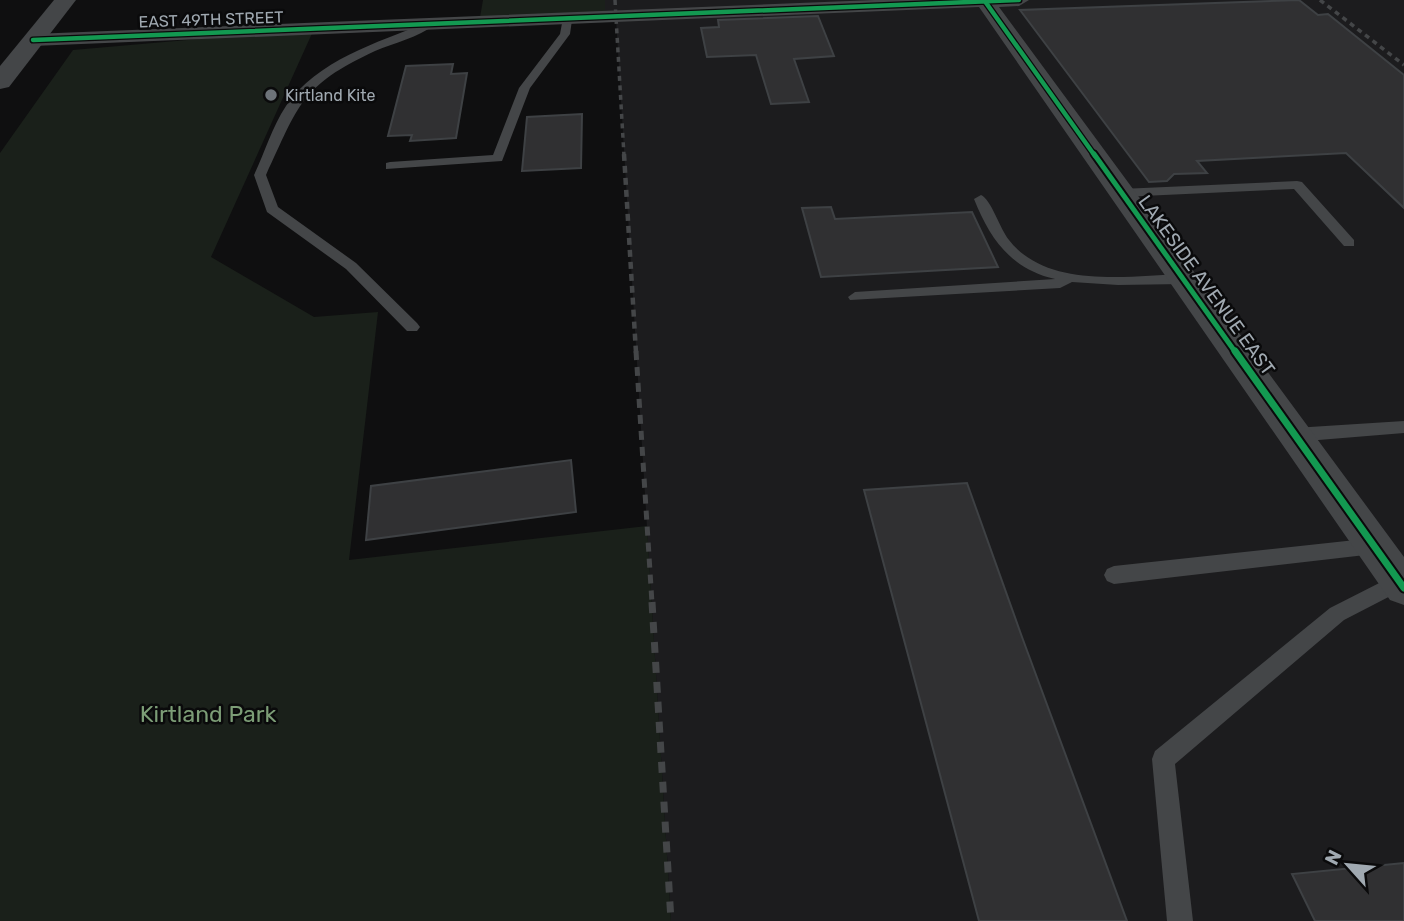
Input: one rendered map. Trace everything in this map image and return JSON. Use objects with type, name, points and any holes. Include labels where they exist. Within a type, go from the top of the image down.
[{"type":"street","points":[[0,82],[65,0]]},
{"type":"street","name":"EAST 49TH STREET","points":[[33,40],[1019,0]]},
{"type":"street","name":"LAKESIDE AVENUE EAST","points":[[984,1],[1402,585]]},
{"type":"lane","points":[[390,166],[498,158],[525,88],[565,34],[567,20]]},
{"type":"lane","points":[[412,327],[351,266],[272,209],[260,175],[292,104],[324,75],[348,60],[429,25]]},
{"type":"lane","points":[[1121,193],[1297,185],[1349,243]]},
{"type":"lane","points":[[981,199],[994,230],[1014,255],[1040,269],[1070,277],[1183,279]]},
{"type":"lane","points":[[855,297],[1060,283],[1070,277]]},
{"type":"lane","points":[[1294,435],[1404,427]]},
{"type":"lane","points":[[1114,575],[1374,545]]},
{"type":"lane","points":[[1180,921],[1163,759],[1338,614],[1402,585]]},
{"type":"shaded area","points":[[605,0],[1404,0],[1404,921],[671,921],[616,19],[605,19]]},
{"type":"green space","points":[[483,0],[605,0],[605,19],[479,23]]},
{"type":"green space","name":"Kirtland Park","points":[[314,29],[211,257],[314,317],[378,312],[349,560],[647,526],[671,921],[0,921],[0,153],[73,50]]},
{"type":"building","points":[[1299,0],[1318,15],[1328,14],[1404,75],[1404,208],[1346,153],[1197,161],[1207,173],[1174,174],[1167,181],[1149,182],[1020,10]]},
{"type":"building","points":[[818,16],[834,56],[794,59],[809,102],[771,104],[756,55],[707,57],[701,28],[719,27],[718,20]]},
{"type":"building","points":[[453,64],[451,74],[467,73],[456,138],[410,141],[412,135],[388,136],[406,66]]},
{"type":"building","points":[[582,114],[581,168],[522,171],[527,117]]},
{"type":"building","points":[[831,207],[835,219],[972,212],[998,267],[821,277],[802,208]]},
{"type":"building","points":[[571,460],[576,512],[366,540],[371,486]]},
{"type":"building","points":[[967,483],[1127,921],[979,921],[864,490]]},
{"type":"building","points":[[1404,863],[1404,921],[1315,921],[1292,874]]},
{"type":"railway","points":[[615,0],[624,156]]},
{"type":"railway","points":[[1320,0],[1404,65]]},
{"type":"railway","points":[[624,154],[636,353]]},
{"type":"railway","points":[[636,351],[652,603]]},
{"type":"railway","points":[[652,602],[671,921]]},
{"type":"cycle path","points":[[984,0],[1404,588]]},
{"type":"cycle path","points":[[33,40],[1019,0]]},
{"type":"place","name":"Kirtland Kite","points":[[271,95]]}]
